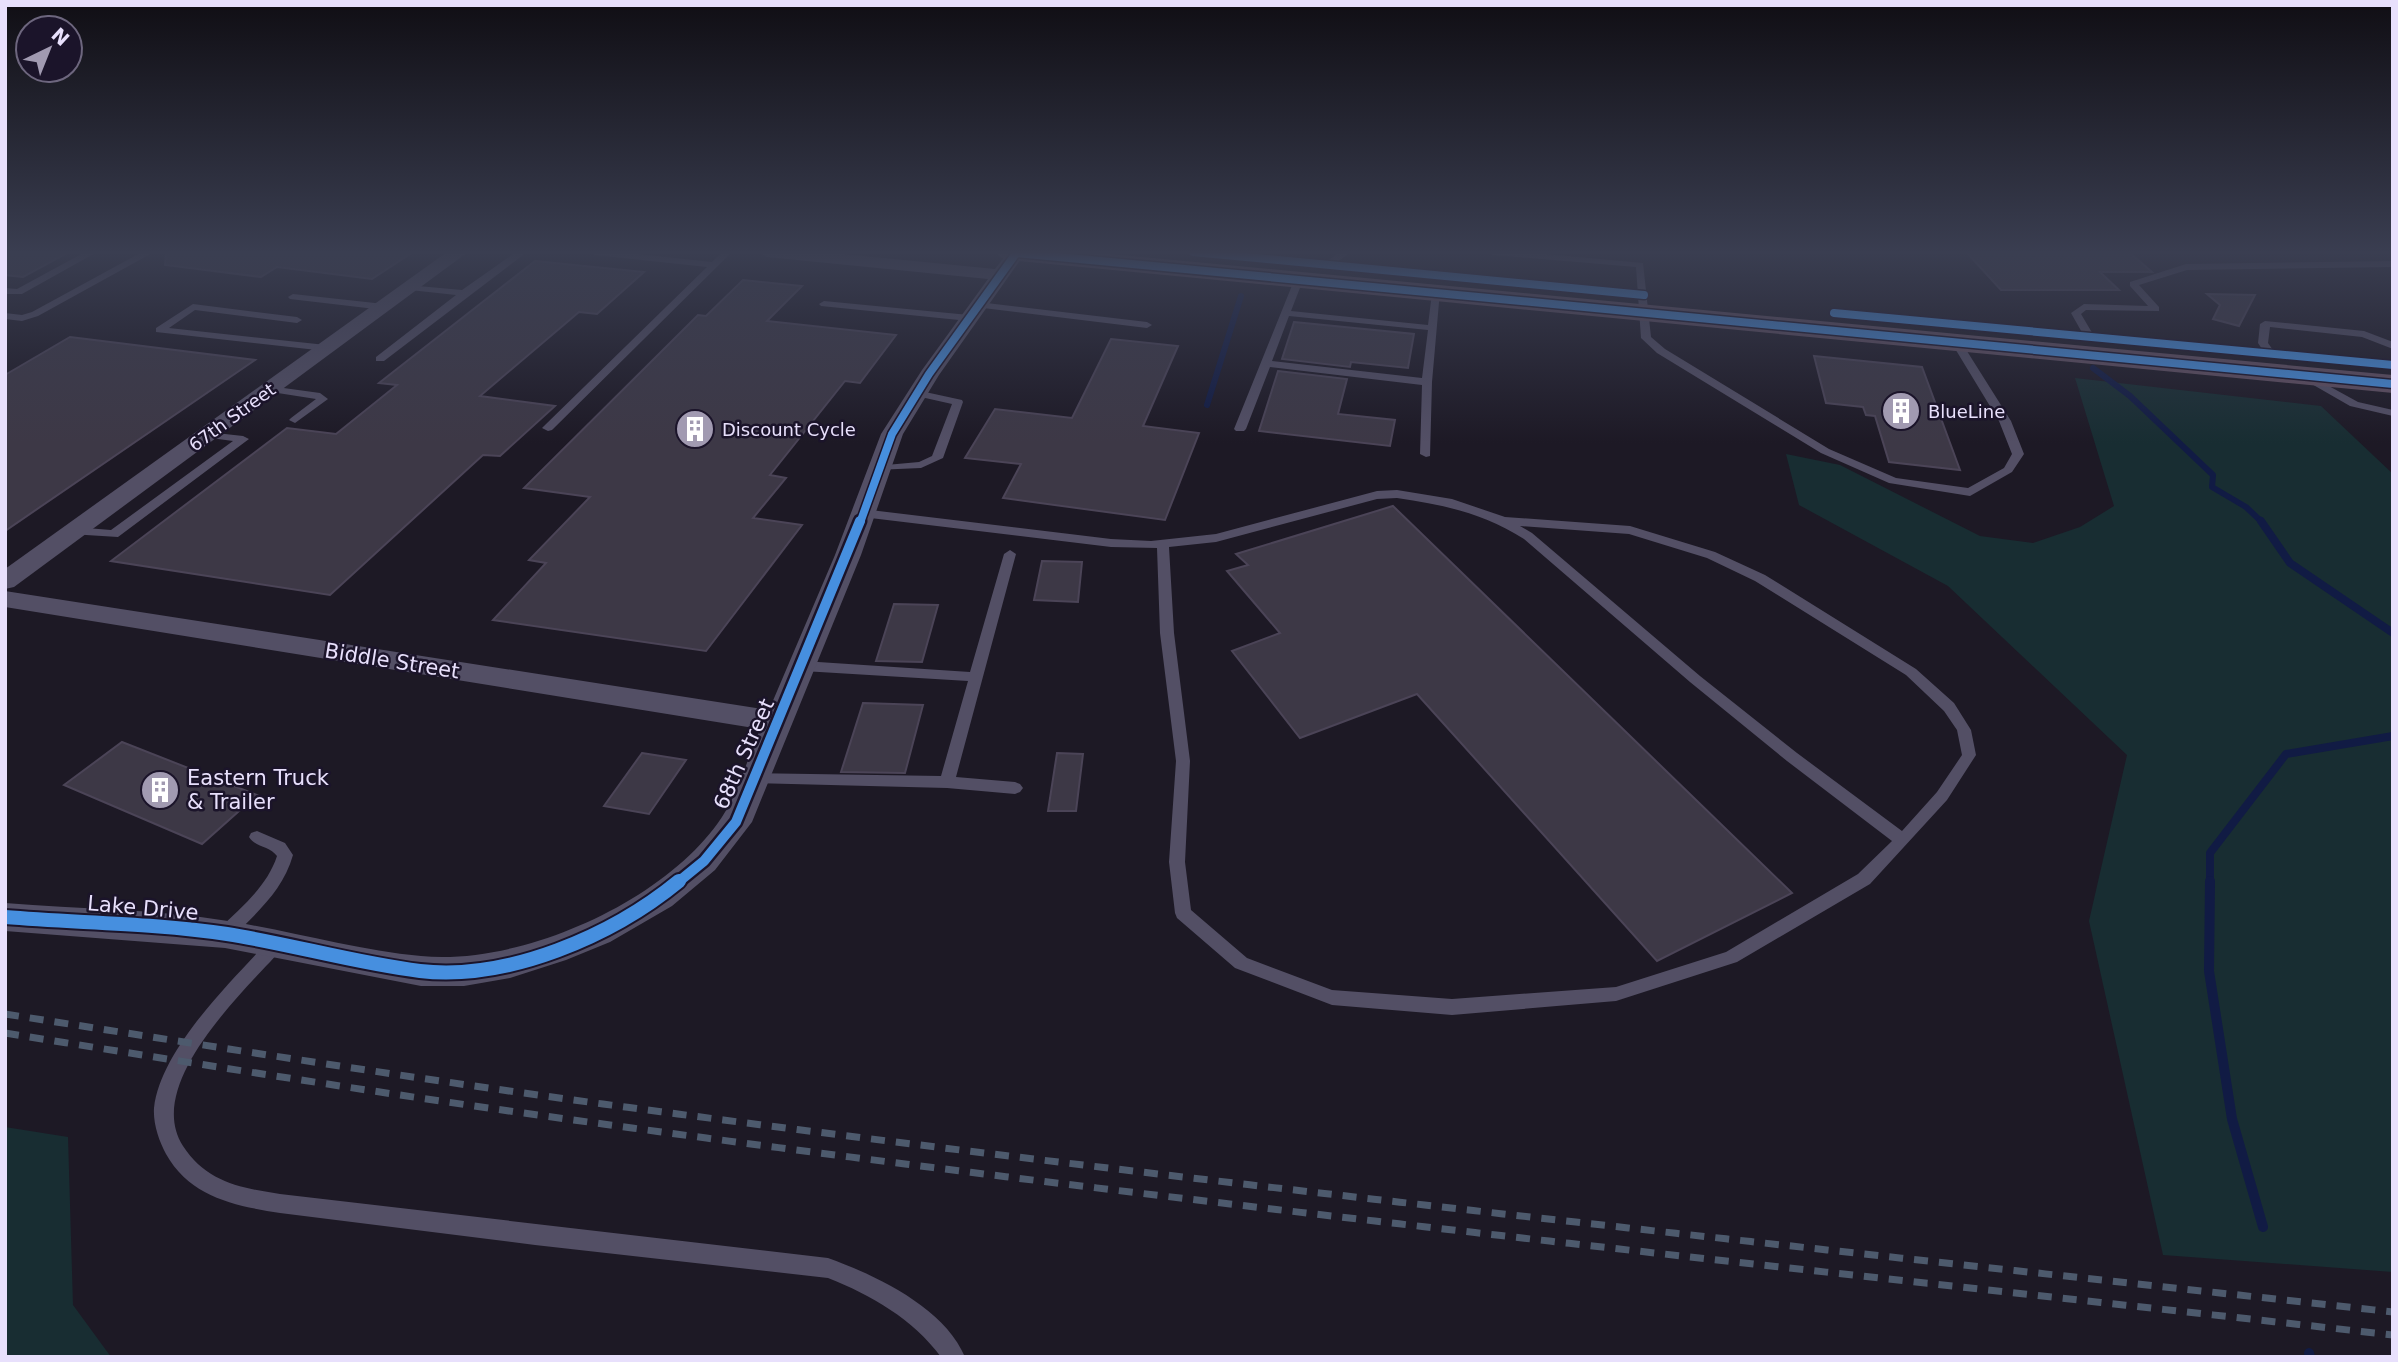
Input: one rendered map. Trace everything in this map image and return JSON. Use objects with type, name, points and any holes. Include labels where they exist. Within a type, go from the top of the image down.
[{"type":"highway","points":[[1740,316],[1956,342],[2393,384]]},
{"type":"highway","points":[[1805,316],[2089,336],[2393,365]]},
{"type":"street","name":"67th Street","points":[[5,581],[372,316]]},
{"type":"street","name":"68th Street","points":[[277,943],[421,971],[475,970],[509,964],[554,950],[648,905],[704,861],[736,822],[848,555],[892,434],[916,393],[971,316]]},
{"type":"street","name":"Biddle Street","points":[[5,599],[779,722]]},
{"type":"street","name":"Lake Drive","points":[[5,917],[225,934],[277,943]]},
{"type":"lane","points":[[5,316],[23,318],[30,316]]},
{"type":"lane","points":[[181,316],[160,330],[326,348]]},
{"type":"lane","points":[[261,316],[297,320],[266,342]]},
{"type":"lane","points":[[380,359],[435,316]]},
{"type":"lane","points":[[548,428],[663,316]]},
{"type":"lane","points":[[1018,316],[1147,326]]},
{"type":"lane","points":[[1240,429],[1284,316]]},
{"type":"lane","points":[[1310,316],[1433,328]]},
{"type":"lane","points":[[1426,454],[1427,382],[1434,316]]},
{"type":"lane","points":[[1646,316],[1647,338],[1661,351],[1825,451],[1893,481],[1970,492],[2008,470],[2018,454],[2005,421],[1956,342]]},
{"type":"lane","points":[[2077,316],[2089,336]]},
{"type":"lane","points":[[2270,353],[2263,342],[2265,324],[2364,334],[2393,346]]},
{"type":"lane","points":[[1266,363],[1427,382]]},
{"type":"lane","points":[[2305,376],[2354,404],[2393,413]]},
{"type":"lane","points":[[270,389],[320,396],[323,399],[295,420]]},
{"type":"lane","points":[[878,468],[921,465],[937,458],[958,402],[916,393]]},
{"type":"lane","points":[[74,531],[114,534],[243,439],[207,435]]},
{"type":"lane","points":[[862,513],[1111,543],[1163,544],[1216,538],[1377,495],[1419,495],[1504,521],[1630,530],[1711,555],[1760,578],[1911,672],[1949,708],[1964,730],[1969,755],[1942,796],[1864,879],[1731,957],[1616,994],[1452,1007],[1332,997],[1241,963],[1184,912],[1177,862],[1183,761],[1167,633],[1163,544]]},
{"type":"lane","points":[[1504,521],[1528,536],[1791,757],[1903,840]]},
{"type":"lane","points":[[947,782],[1010,554]]},
{"type":"lane","points":[[803,666],[975,677]]},
{"type":"lane","points":[[754,779],[947,782],[1015,788]]},
{"type":"lane","points":[[225,934],[270,887],[283,867],[285,855],[279,847],[257,837]]},
{"type":"lane","points":[[277,943],[191,1044],[170,1081],[165,1110],[166,1132],[177,1155],[203,1182],[251,1198],[372,1215],[828,1268],[862,1279],[900,1303],[947,1346],[954,1357]]},
{"type":"green space","points":[[2075,378],[2321,406],[2393,474],[2393,1272],[2163,1255],[2089,921],[2127,755],[1948,586],[1799,505],[1786,454],[1840,465],[1980,536],[2033,543],[2080,527],[2114,506]]},
{"type":"green space","points":[[5,1127],[68,1137],[73,1305],[111,1357],[5,1357]]},
{"type":"building","points":[[465,316],[575,316],[480,396],[555,406],[500,456],[483,455],[330,595],[111,561],[287,428],[336,434],[397,385],[379,383]]},
{"type":"building","name":"Discount Cycle","points":[[697,316],[772,316],[767,321],[896,335],[860,383],[845,381],[770,475],[786,478],[753,518],[802,525],[706,651],[493,620],[546,563],[529,560],[590,497],[524,488]]},
{"type":"building","points":[[2215,316],[2244,316],[2239,326],[2213,319]]},
{"type":"building","points":[[1294,322],[1414,334],[1408,368],[1351,362],[1350,367],[1282,359]]},
{"type":"building","points":[[70,337],[255,360],[5,531],[5,375]]},
{"type":"building","points":[[1111,339],[1178,346],[1143,426],[1199,433],[1165,520],[1003,498],[1021,464],[965,458],[995,409],[1072,418]]},
{"type":"building","name":"BlueLine","points":[[1814,356],[1922,367],[1960,470],[1889,462],[1875,416],[1866,415],[1863,407],[1826,403]]},
{"type":"building","points":[[1278,371],[1347,379],[1338,414],[1395,420],[1390,446],[1259,431]]},
{"type":"building","points":[[1393,506],[1792,893],[1657,961],[1417,694],[1300,738],[1232,651],[1280,633],[1227,571],[1248,565],[1236,554]]},
{"type":"building","points":[[1042,561],[1082,562],[1078,602],[1034,600]]},
{"type":"building","points":[[894,604],[938,605],[922,662],[876,661]]},
{"type":"building","points":[[863,703],[923,705],[905,773],[841,772]]},
{"type":"building","name":"Eastern Truck & Trailer","points":[[122,742],[257,795],[202,844],[64,785]]},
{"type":"building","points":[[642,753],[686,760],[649,814],[604,806]]},
{"type":"building","points":[[1057,753],[1083,754],[1076,811],[1048,811]]},
{"type":"waterway","points":[[1207,405],[1235,316]]},
{"type":"waterway","points":[[2093,368],[2130,396],[2213,475],[2212,487],[2246,507],[2261,521]]},
{"type":"waterway","points":[[2261,521],[2290,563],[2393,633]]},
{"type":"waterway","points":[[2210,881],[2210,853],[2286,754],[2393,736]]},
{"type":"waterway","points":[[2210,881],[2209,971],[2232,1119],[2263,1227]]},
{"type":"waterway","points":[[2309,1353],[2310,1357]]},
{"type":"railway","points":[[5,1014],[453,1083],[1050,1161],[2393,1312]]},
{"type":"railway","points":[[5,1033],[528,1114],[826,1154],[1497,1235],[2393,1335]]},
{"type":"cycle path","points":[[5,917],[225,934],[421,971],[464,971],[510,964],[554,950],[598,932],[660,897],[704,861],[736,822],[848,555],[892,434],[929,374],[971,316]]},
{"type":"cycle path","points":[[1674,316],[2393,384]]},
{"type":"cycle path","points":[[1862,316],[2393,365]]},
{"type":"place","name":"BlueLine","points":[[1901,411]]},
{"type":"place","name":"Discount Cycle","points":[[695,429]]},
{"type":"place","name":"Eastern Truck & Trailer","points":[[160,790]]}]
